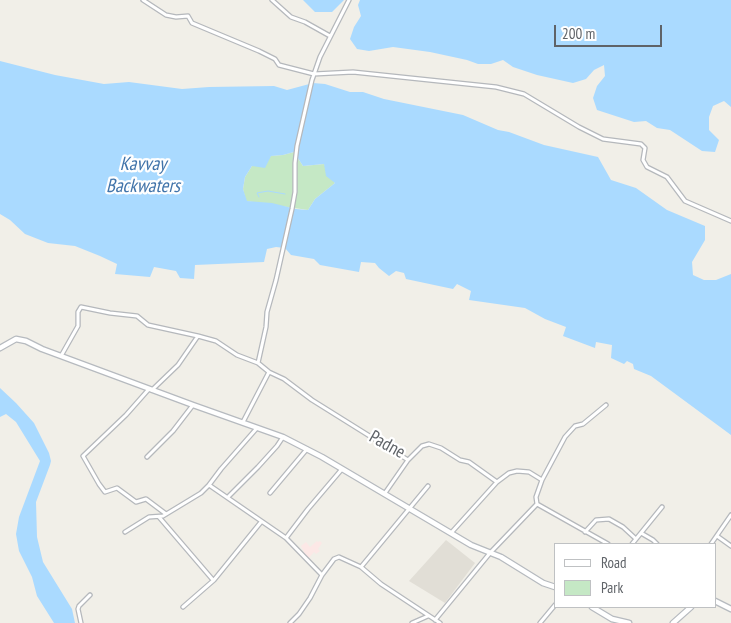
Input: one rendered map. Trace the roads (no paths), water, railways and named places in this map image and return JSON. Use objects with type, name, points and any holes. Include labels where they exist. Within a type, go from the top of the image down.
[{"type":"main road","points":[[0,348],[11,341],[20,339],[61,356],[283,437],[386,493],[471,545],[501,557],[543,582],[554,586]]},
{"type":"main road","points":[[716,601],[731,608]]},
{"type":"main road","points":[[594,608],[613,621],[629,623]]},
{"type":"main road","points":[[673,623],[687,608]]},
{"type":"street","points":[[143,0],[166,15],[176,17],[188,16],[192,23],[259,51],[275,59],[279,65],[314,74],[353,72],[496,87],[524,94],[603,139],[641,144],[645,148],[643,160],[647,167],[666,178],[685,201],[731,221]]},
{"type":"street","points":[[272,0],[292,17],[330,36]]},
{"type":"street","points":[[258,363],[266,327],[267,312],[280,263],[295,192],[297,146],[312,80],[330,36],[349,0]]},
{"type":"street","name":"Padne","points":[[61,356],[78,326],[80,307],[137,316],[148,325],[216,342],[237,355],[258,363],[312,400],[408,460],[422,446],[429,444],[460,460],[469,462],[497,482]]},
{"type":"street","points":[[166,514],[146,499],[136,502],[117,488],[105,492],[83,456],[178,365],[198,336]]},
{"type":"street","points":[[243,422],[269,372]]},
{"type":"street","points":[[148,456],[173,431],[193,405]]},
{"type":"street","points":[[537,504],[536,497],[542,480],[565,437],[575,426],[583,424],[606,405]]},
{"type":"street","points":[[125,532],[149,517],[166,514],[189,501],[209,485],[258,428]]},
{"type":"street","points":[[228,497],[258,467],[283,437]]},
{"type":"street","points":[[270,494],[307,449]]},
{"type":"street","points":[[386,493],[408,460]]},
{"type":"street","points":[[286,538],[308,509],[343,469]]},
{"type":"street","points":[[451,533],[497,482],[509,474],[517,471],[529,472],[542,480]]},
{"type":"street","points":[[209,485],[286,538],[322,575]]},
{"type":"street","points":[[361,567],[428,486]]},
{"type":"street","points":[[537,504],[606,543]]},
{"type":"street","points":[[435,620],[490,553],[537,504]]},
{"type":"street","points":[[633,543],[662,507]]},
{"type":"street","points":[[713,543],[731,515]]},
{"type":"street","points":[[158,516],[214,580]]},
{"type":"street","points":[[585,532],[596,520],[609,519],[623,527],[636,539]]},
{"type":"street","points":[[183,607],[214,580],[262,522]]},
{"type":"street","points":[[641,533],[656,543]]},
{"type":"street","points":[[717,536],[731,546]]},
{"type":"street","points":[[290,623],[310,598],[322,575],[334,559],[339,557],[361,567],[381,584],[440,623]]},
{"type":"street","points":[[81,623],[79,606],[90,595]]},
{"type":"street","points":[[540,623],[554,607]]},
{"type":"street","points":[[412,623],[429,616]]},
{"type":"water","points":[[303,0],[344,0],[332,12],[315,12]]},
{"type":"water","points":[[360,0],[731,0],[731,107],[724,101],[713,106],[709,117],[709,130],[719,140],[715,152],[702,151],[670,130],[657,128],[646,121],[634,122],[597,110],[593,98],[597,86],[605,76],[604,65],[594,70],[586,79],[573,83],[537,75],[513,67],[503,60],[491,64],[478,64],[430,52],[393,47],[369,51],[357,49],[350,39],[354,27],[361,16],[358,5]]},
{"type":"water","name":"Kavvay Backwaters","points":[[0,61],[55,75],[104,84],[129,82],[182,89],[274,86],[287,90],[313,83],[325,84],[350,92],[363,92],[384,99],[463,115],[498,130],[509,132],[544,145],[598,157],[611,180],[636,188],[667,210],[705,226],[705,240],[692,262],[693,275],[704,280],[716,280],[731,274],[731,435],[651,376],[634,369],[633,364],[627,361],[624,364],[611,358],[612,345],[596,342],[595,348],[563,336],[566,327],[545,319],[525,308],[469,300],[471,291],[457,284],[453,289],[406,279],[404,273],[396,271],[389,276],[375,263],[361,262],[359,272],[320,265],[314,259],[291,255],[285,248],[276,247],[267,249],[264,262],[195,265],[194,279],[180,278],[176,271],[154,267],[150,277],[115,274],[117,264],[75,246],[48,243],[25,234],[10,220],[0,214]],"holes":[[[294,152],[303,166],[324,164],[326,176],[335,183],[315,199],[308,210],[272,203],[247,201],[243,189],[245,177],[252,166],[265,168],[271,156]]]},
{"type":"water","points":[[0,388],[34,423],[49,453],[50,465],[36,502],[37,537],[43,562],[72,609],[75,623],[54,623],[37,596],[32,577],[19,551],[16,534],[19,517],[40,461],[16,422],[6,414],[0,417]]},
{"type":"waterway","points":[[259,197],[257,193],[268,191],[285,194]]}]
